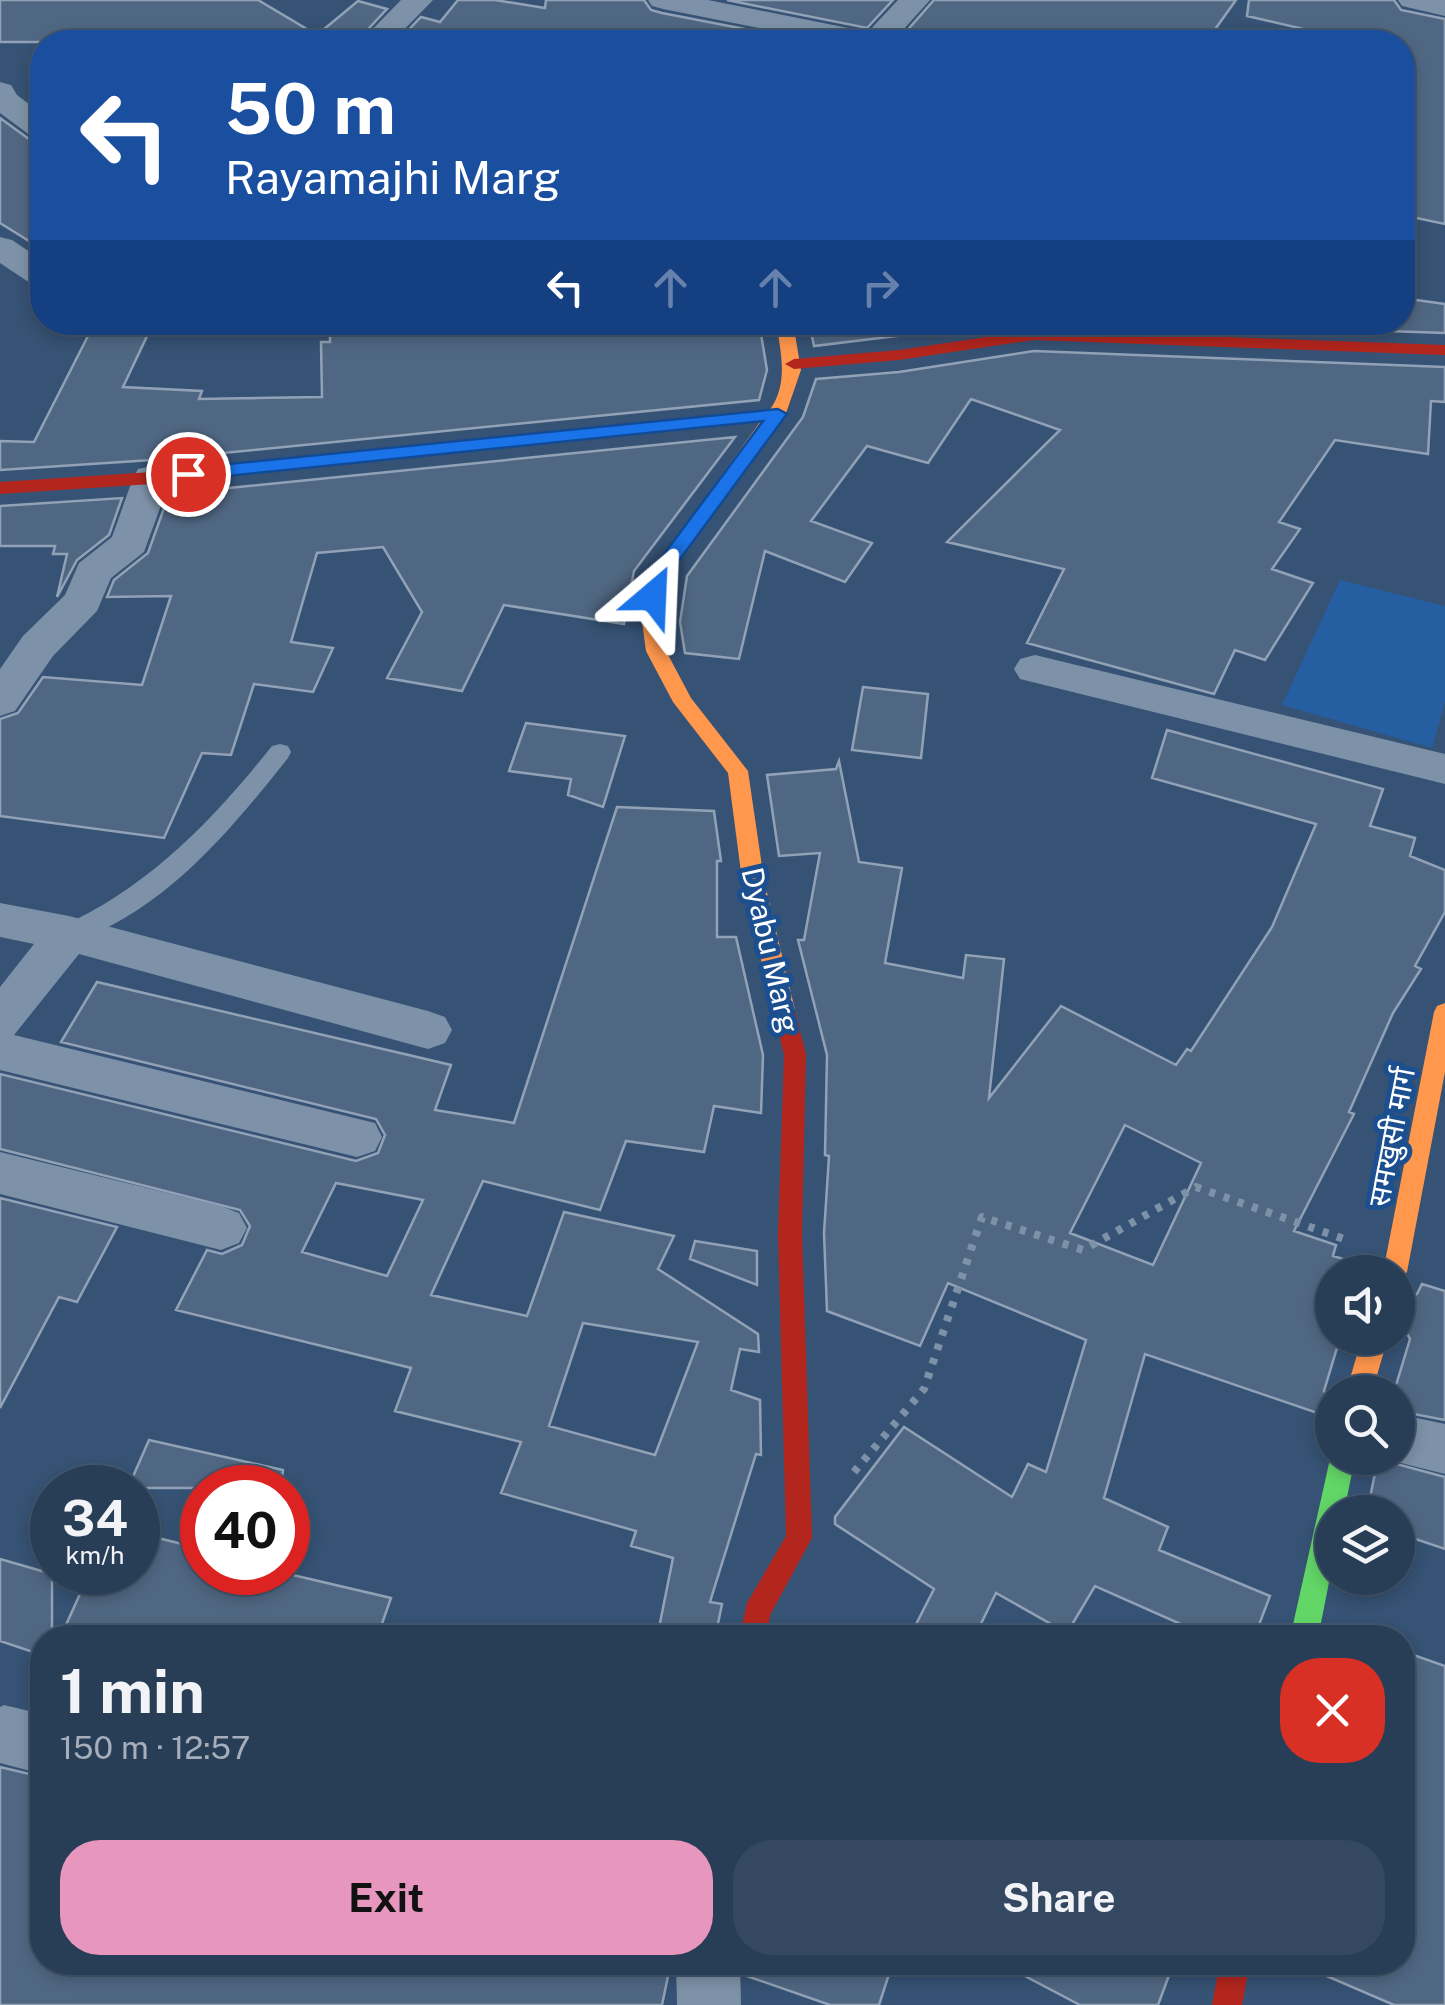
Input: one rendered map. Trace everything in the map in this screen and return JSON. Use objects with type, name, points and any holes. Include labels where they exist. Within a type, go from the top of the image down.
[{"type":"street","points":[[387,30],[418,0]]},
{"type":"street","points":[[664,0],[813,30]]},
{"type":"street","points":[[885,30],[915,0]]},
{"type":"street","points":[[1413,0],[1445,8]]},
{"type":"street","points":[[0,92],[3,100],[30,120]]},
{"type":"street","points":[[0,247],[30,268]]},
{"type":"street","points":[[787,335],[794,364],[1034,335],[1445,350]]},
{"type":"street","name":"Dyabu Marg","points":[[794,364],[791,388],[778,414],[660,573],[652,622],[656,652],[683,702],[738,772],[754,880],[795,1055],[790,1234],[798,1538]]},
{"type":"street","points":[[0,488],[152,478],[778,414]]},
{"type":"street","points":[[0,700],[38,646],[84,601],[93,572],[130,543],[152,478]]},
{"type":"street","points":[[1035,669],[1445,769]]},
{"type":"street","points":[[0,920],[70,934],[428,1030]]},
{"type":"street","points":[[0,1021],[70,934]]},
{"type":"street","name":"समखुसी मार्ग","points":[[1399,1255],[1445,1012]]},
{"type":"street","points":[[0,1051],[357,1137]]},
{"type":"street","points":[[0,1174],[221,1228]]},
{"type":"street","points":[[1415,1443],[1445,1449]]},
{"type":"street","points":[[1307,1625],[1338,1475]]},
{"type":"street","points":[[754,1625],[757,1612],[798,1538]]},
{"type":"street","points":[[708,1975],[709,2005]]},
{"type":"street","points":[[1226,2005],[1233,1975]]},
{"type":"lane","points":[[70,934],[108,920],[147,891],[256,782],[280,752]]},
{"type":"path","points":[[798,1538],[924,1390],[982,1217],[1083,1250],[1196,1186],[1372,1255]]},
{"type":"shaded area","points":[[1340,580],[1445,606],[1445,702],[1432,748],[1282,705]]},
{"type":"building","points":[[0,0],[258,0],[309,30],[30,30],[30,42],[0,42]]},
{"type":"building","points":[[458,0],[495,0],[545,8],[546,0],[644,0],[651,10],[750,30],[409,30],[421,17],[440,22]]},
{"type":"building","points":[[727,0],[893,0],[867,28]]},
{"type":"building","points":[[934,0],[1236,0],[1215,30],[908,30]]},
{"type":"building","points":[[1249,0],[1394,0],[1401,10],[1445,19],[1445,224],[1415,218],[1415,30],[1307,30],[1247,16]]},
{"type":"building","points":[[358,1],[387,9],[367,30],[323,30]]},
{"type":"building","points":[[0,118],[30,139],[30,242],[0,223]]},
{"type":"building","points":[[1415,300],[1445,304],[1445,333],[1415,332]]},
{"type":"building","points":[[88,335],[147,336],[123,387],[202,391],[199,399],[322,397],[321,342],[330,342],[330,335],[761,335],[767,370],[759,400],[152,460],[0,470],[0,441],[34,442]]},
{"type":"building","points":[[812,335],[904,335],[814,346]]},
{"type":"building","points":[[1034,351],[1445,367],[1445,402],[1431,401],[1428,454],[1335,440],[1279,522],[1300,529],[1272,569],[1313,583],[1265,660],[1235,650],[1214,694],[1027,643],[1064,569],[947,542],[1060,430],[971,399],[928,463],[867,446],[811,521],[872,543],[845,582],[765,551],[739,659],[685,653],[680,622],[687,576],[803,417],[816,379],[899,372]]},
{"type":"building","points":[[735,437],[634,571],[624,624],[504,605],[462,691],[387,678],[422,612],[383,547],[317,553],[291,642],[333,648],[313,692],[254,684],[231,755],[202,753],[164,838],[0,816],[0,719],[18,713],[43,677],[142,685],[171,596],[107,597],[114,580],[148,553],[169,494]]},
{"type":"building","points":[[122,498],[109,535],[77,560],[57,597],[67,554],[53,554],[55,546],[0,546],[0,506]]},
{"type":"building","points":[[863,687],[928,694],[921,758],[852,750]]},
{"type":"building","points":[[526,723],[625,736],[603,807],[568,795],[571,779],[509,771]]},
{"type":"building","points":[[1167,730],[1383,789],[1370,826],[1415,838],[1410,856],[1445,870],[1445,912],[1415,966],[1421,969],[1393,1013],[1349,1112],[1354,1114],[1294,1231],[1336,1245],[1333,1255],[1315,1255],[1315,1355],[1335,1355],[1329,1375],[1315,1375],[1315,1412],[1145,1354],[1104,1498],[1168,1527],[1159,1550],[1270,1596],[1259,1625],[1183,1625],[1095,1586],[1072,1625],[1053,1625],[996,1593],[980,1625],[916,1625],[934,1589],[835,1524],[835,1517],[904,1427],[1012,1497],[1028,1464],[1046,1472],[1086,1340],[948,1283],[920,1346],[827,1311],[827,1055],[798,940],[804,940],[820,853],[779,856],[767,775],[836,769],[839,761],[859,862],[902,868],[885,963],[963,978],[966,955],[1004,959],[989,1098],[1061,1006],[1176,1065],[1187,1049],[1191,1051],[1272,927],[1316,824],[1152,778]],"holes":[[[1125,1125],[1201,1163],[1153,1265],[1070,1233]]]},
{"type":"building","points":[[617,807],[714,811],[721,861],[717,861],[717,937],[736,937],[763,1055],[761,1113],[714,1106],[704,1152],[626,1141],[600,1210],[483,1181],[431,1295],[527,1316],[564,1212],[674,1236],[658,1269],[758,1334],[759,1352],[740,1349],[731,1390],[760,1400],[761,1455],[756,1454],[710,1602],[722,1604],[718,1625],[660,1625],[673,1558],[631,1546],[636,1531],[501,1493],[521,1442],[395,1411],[411,1368],[176,1310],[207,1250],[222,1254],[242,1245],[250,1226],[240,1210],[0,1149],[0,1074],[356,1161],[378,1153],[385,1135],[376,1119],[61,1042],[97,982],[451,1065],[435,1110],[514,1123]],"holes":[[[336,1183],[423,1200],[387,1276],[302,1252]],[[583,1323],[698,1342],[655,1455],[549,1426]]]},
{"type":"building","points":[[0,1198],[117,1227],[77,1302],[59,1297],[0,1408]]},
{"type":"building","points":[[695,1241],[757,1251],[757,1285],[690,1259]]},
{"type":"building","points":[[1422,1284],[1445,1291],[1445,1420],[1415,1414],[1415,1375],[1399,1375],[1405,1355],[1415,1355],[1417,1294]]},
{"type":"building","points":[[149,1440],[261,1465],[180,1465],[180,1488],[160,1488],[160,1465],[138,1465]]},
{"type":"building","points":[[1415,1469],[1445,1477],[1445,1549],[1415,1539],[1415,1495],[1371,1495],[1375,1475],[1415,1475]]},
{"type":"building","points":[[160,1538],[180,1544],[180,1595],[310,1595],[310,1579],[391,1598],[382,1625],[66,1625],[80,1595],[160,1595]]},
{"type":"building","points":[[0,1559],[30,1568],[30,1595],[52,1595],[52,1625],[30,1625],[30,1651],[0,1641]]},
{"type":"building","points":[[1415,1656],[1445,1666],[1445,2005],[1394,2005],[1324,1975],[1415,1975]]},
{"type":"building","points":[[0,1767],[30,1774],[30,1975],[668,1975],[662,2005],[0,2005]]},
{"type":"building","points":[[744,1975],[889,1975],[879,2005],[830,2005]]},
{"type":"building","points":[[1023,1975],[1169,1975],[1158,2005],[1080,2005]]},
{"type":"traffic: fast","points":[[1307,1625],[1338,1475]]},
{"type":"traffic: slow","points":[[784,1010],[753,880],[738,771],[683,702],[656,651],[652,622],[660,573],[784,402],[792,370],[786,335]]},
{"type":"traffic: slow","points":[[535,439],[778,415]]},
{"type":"traffic: slow","points":[[1398,1255],[1445,1012]]},
{"type":"traffic: slow","points":[[1364,1375],[1370,1355]]},
{"type":"traffic: jam","points":[[794,364],[899,355],[1034,335],[1445,350]]},
{"type":"traffic: jam","points":[[0,488],[152,478],[535,439]]},
{"type":"traffic: jam","points":[[755,1625],[757,1612],[799,1538],[790,1233],[795,1055],[784,1010]]},
{"type":"traffic: jam","points":[[1227,2005],[1233,1975]]},
{"type":"route","points":[[188,474],[778,414],[660,573],[653,596]]}]
